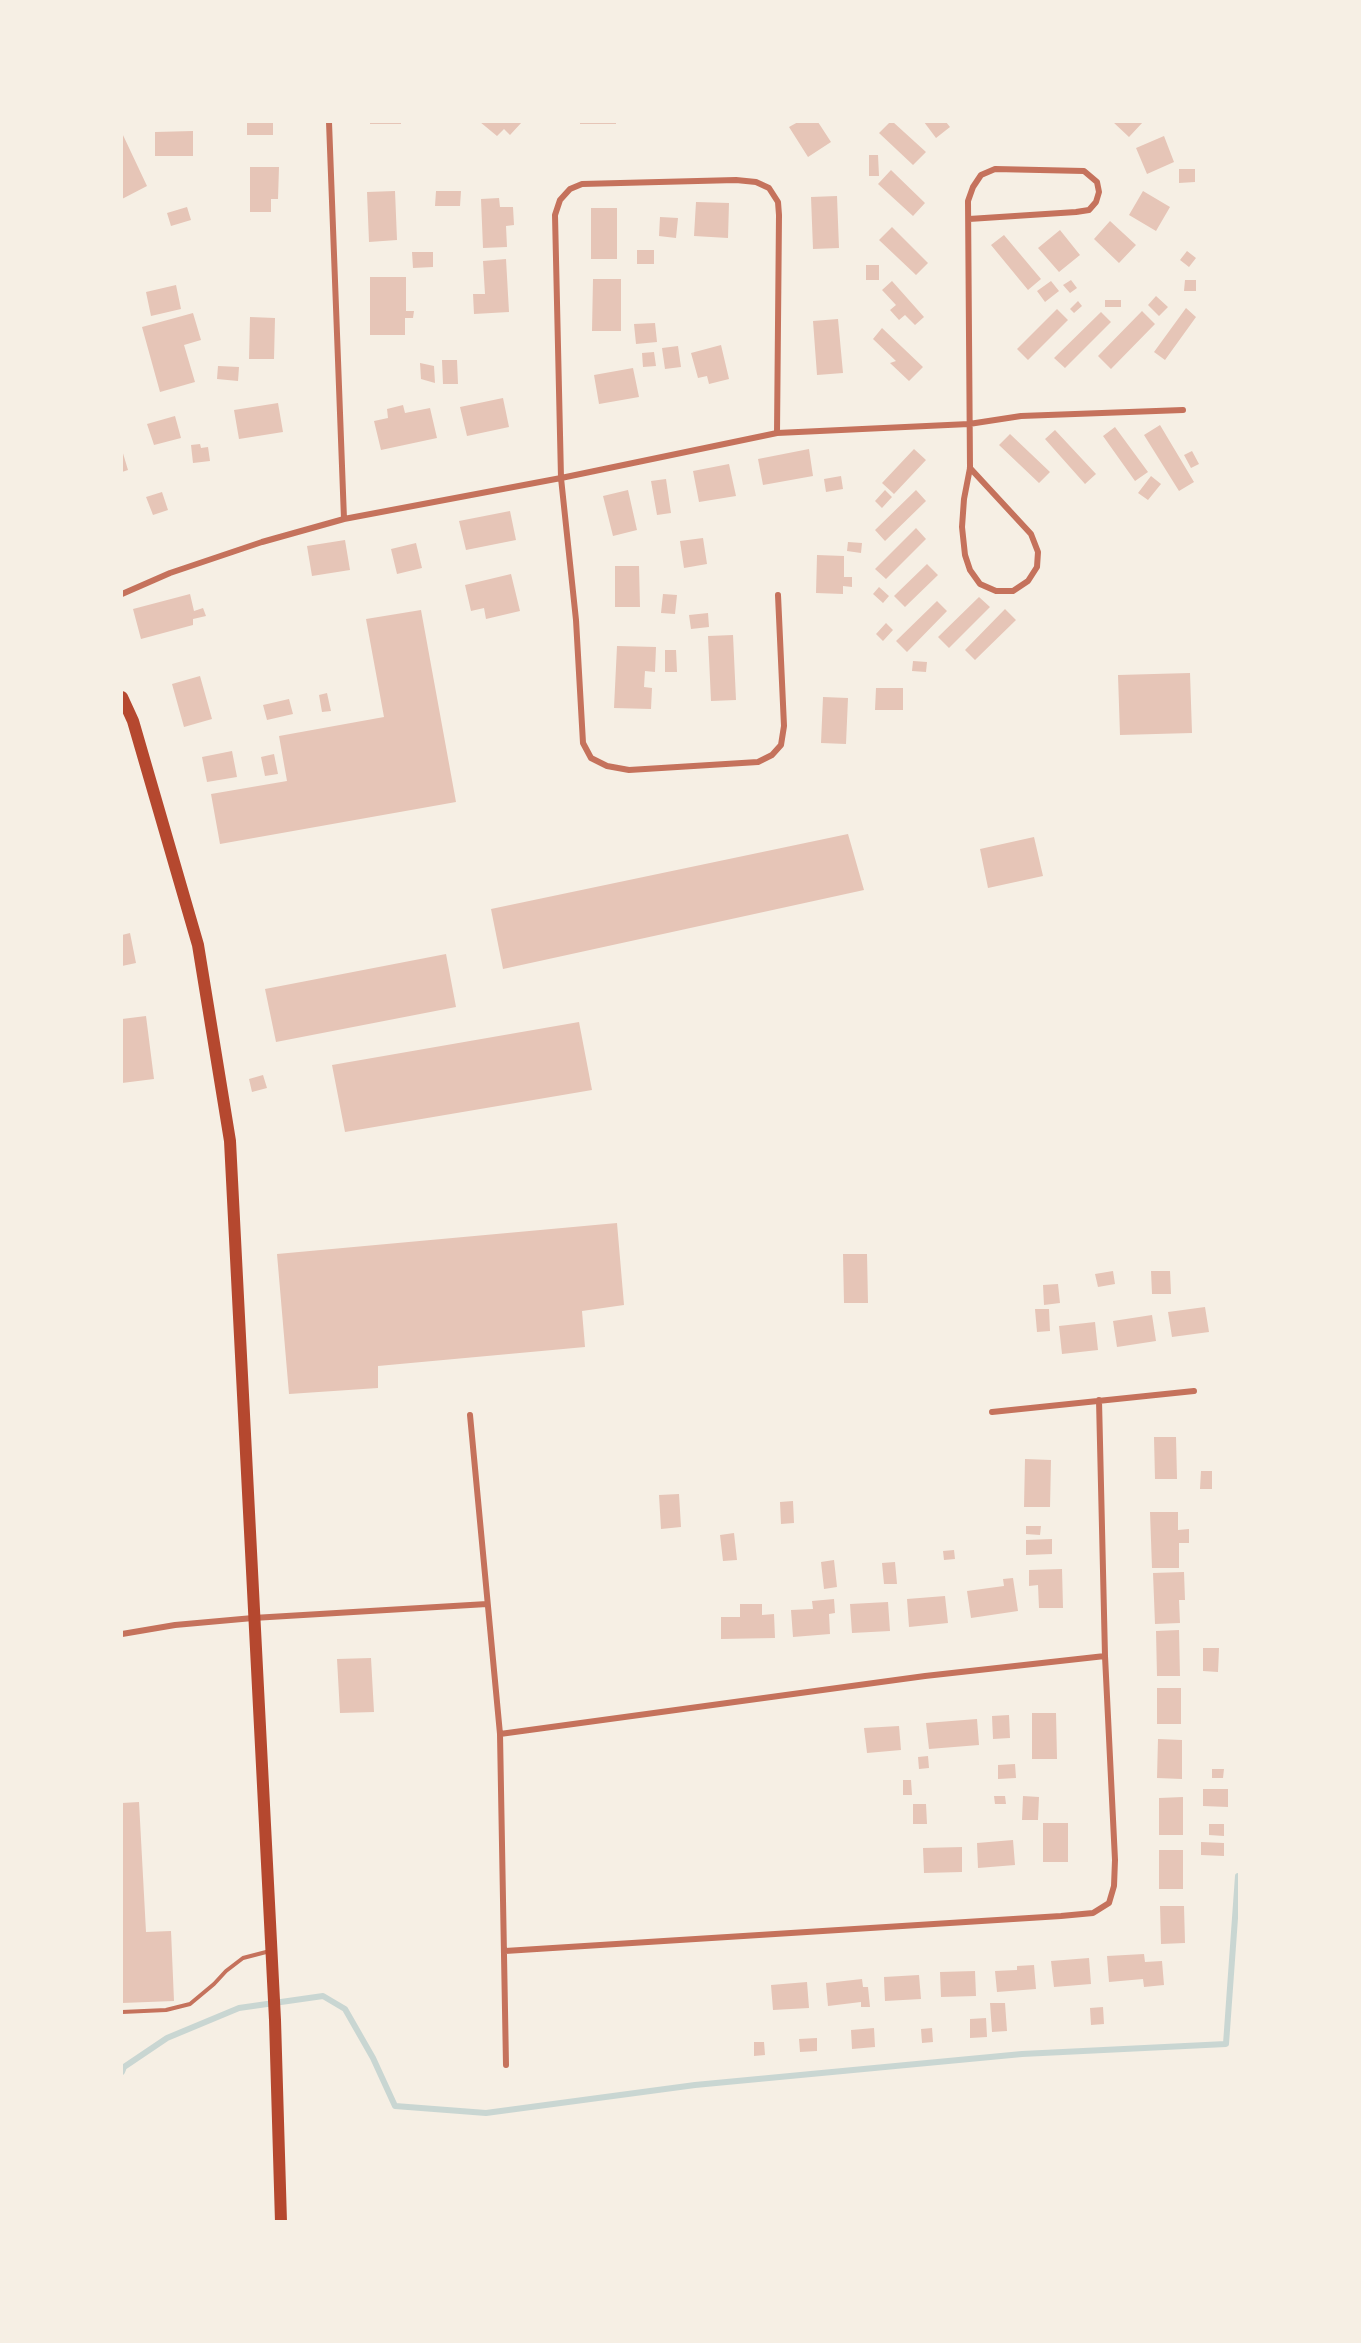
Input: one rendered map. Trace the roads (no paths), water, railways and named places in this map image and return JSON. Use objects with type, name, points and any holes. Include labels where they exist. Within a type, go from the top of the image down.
[{"type":"main road","points":[[122,697],[133,721],[198,945],[230,1141],[275,2020],[281,2222]]},
{"type":"street","points":[[328,122],[344,519]]},
{"type":"street","points":[[969,219],[1089,210],[1096,202],[1098,192],[1096,182],[1084,171],[995,169],[981,175],[968,201],[970,468],[963,508],[962,527],[965,555],[970,570],[980,584],[996,591],[1013,591],[1028,581],[1036,567],[1038,552],[1031,534],[970,468]]},
{"type":"street","points":[[777,433],[779,215],[778,202],[769,188],[756,182],[736,180],[582,184],[570,189],[560,200],[555,215],[561,478],[576,620],[583,743],[591,758],[607,766],[629,770],[758,762],[772,755],[781,745],[784,726],[778,595]]},
{"type":"street","points":[[122,594],[170,573],[262,542],[344,519],[561,478],[777,433],[969,424],[1021,416],[1183,410]]},
{"type":"street","points":[[992,1412],[1194,1391]]},
{"type":"street","points":[[505,1951],[1093,1913],[1108,1903],[1114,1877],[1105,1656],[1099,1400]]},
{"type":"street","points":[[470,1415],[500,1734],[506,2065]]},
{"type":"street","points":[[122,1634],[175,1625],[253,1618],[488,1604]]},
{"type":"street","points":[[500,1734],[925,1676],[1105,1656]]},
{"type":"lane","points":[[122,2012],[166,2010],[190,2004],[243,1958],[271,1951]]},
{"type":"waterway","points":[[122,2072],[124,2067],[167,2038],[239,2008],[323,1996],[345,2009],[373,2058],[395,2106],[486,2113],[695,2085],[1022,2054],[1226,2044],[1238,1876],[1240,1876]]}]
